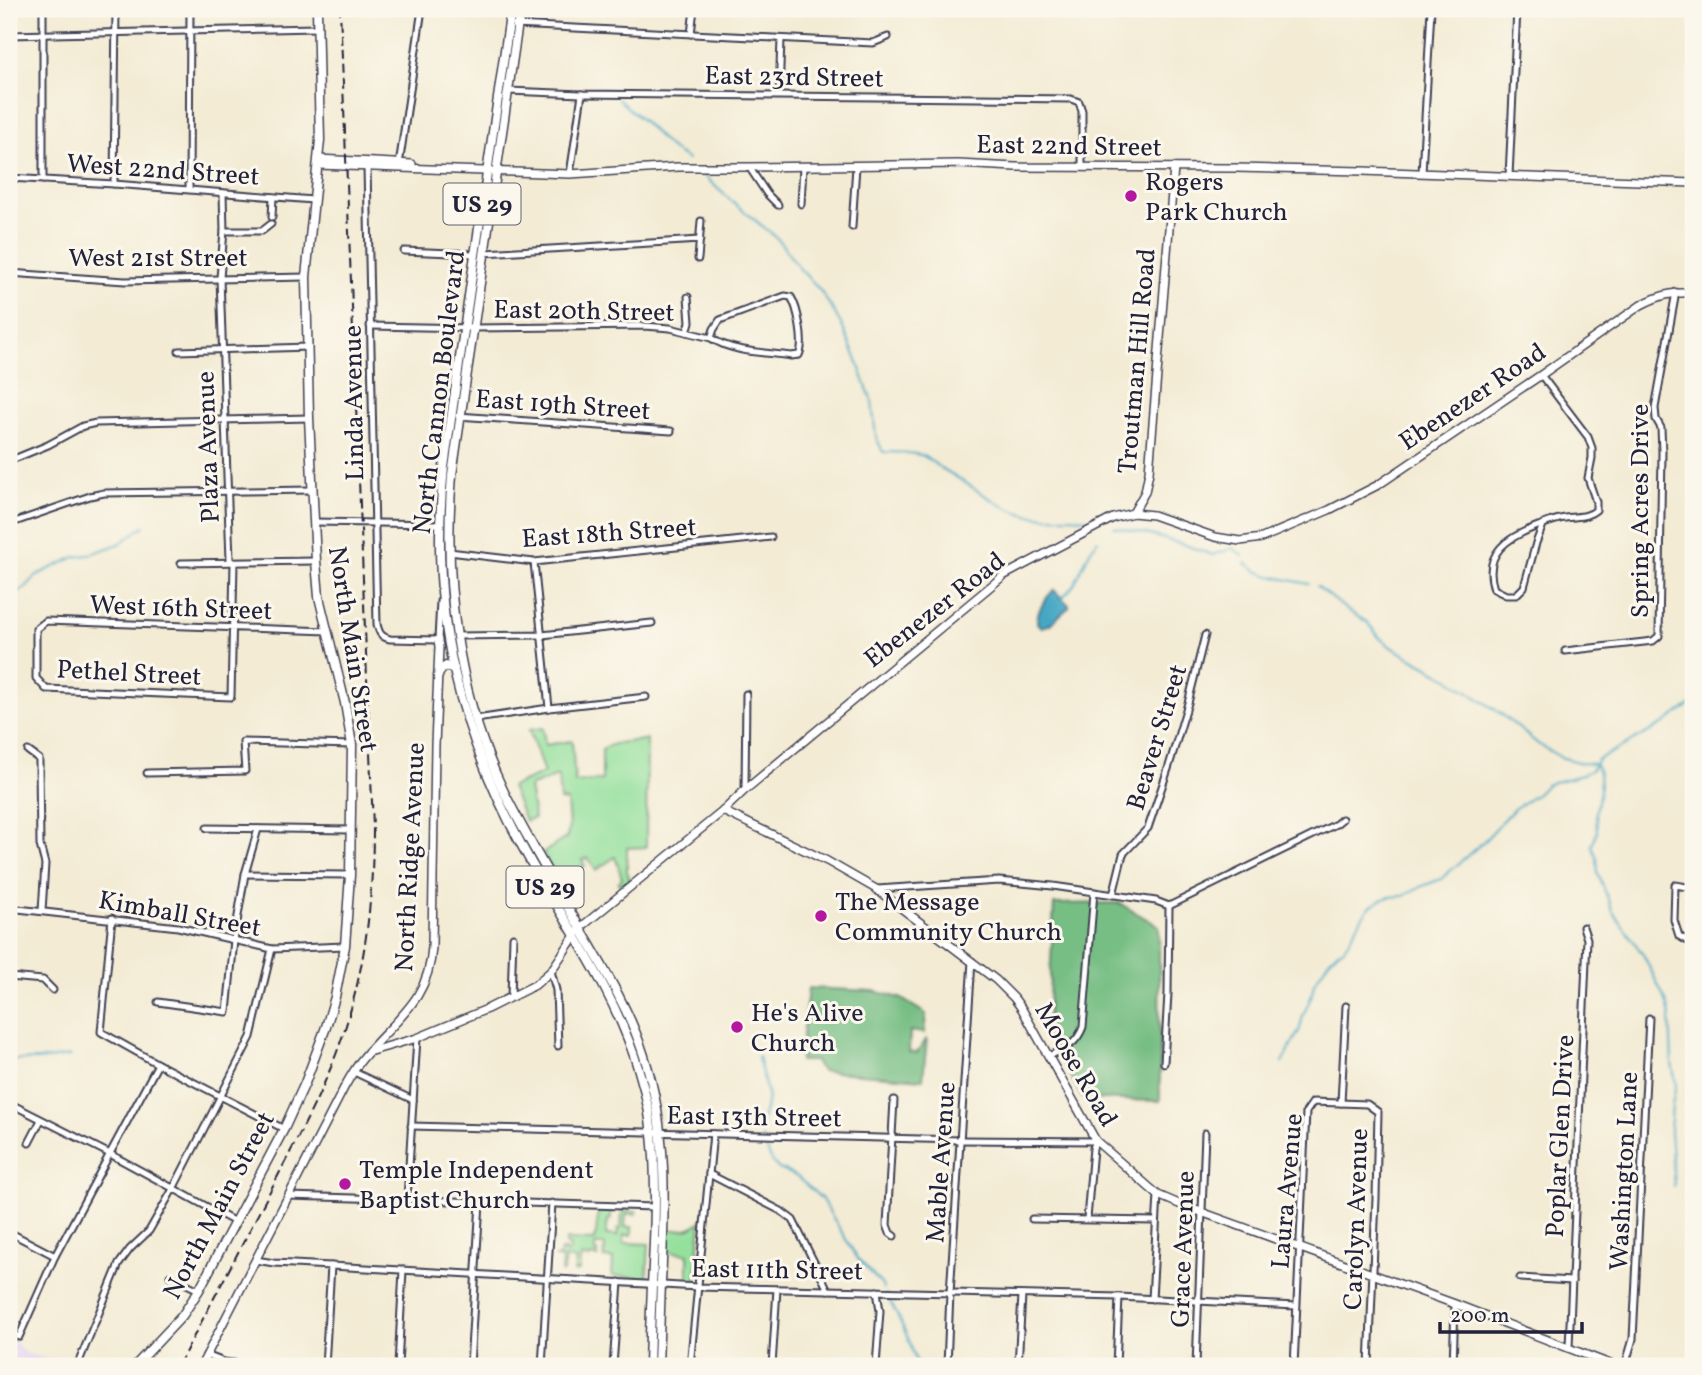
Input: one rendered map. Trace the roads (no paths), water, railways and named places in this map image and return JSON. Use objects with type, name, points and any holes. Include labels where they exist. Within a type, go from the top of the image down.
[{"type":"main road","name":"North Main Street","points":[[135,1366],[182,1316],[199,1290],[284,1129],[326,1027],[345,946],[350,875],[352,745],[345,703],[319,597],[309,418],[306,277],[318,162],[320,105],[317,9]]},
{"type":"main road","name":"North Cannon Boulevard","points":[[469,328],[475,254],[508,92],[513,25],[511,9]]},
{"type":"main road","name":"North Cannon Boulevard","points":[[520,9],[513,25],[492,172],[485,253],[469,328],[456,416],[442,581],[447,636],[470,728],[492,788],[513,830],[612,1003],[643,1083],[657,1133],[655,1206],[658,1366]]},
{"type":"main road","name":"North Cannon Boulevard","points":[[445,524],[457,636],[476,719],[502,789],[621,1000],[649,1073],[664,1205],[649,1366]]},
{"type":"main road","points":[[438,676],[446,666],[454,669]]},
{"type":"street","points":[[43,9],[43,180]]},
{"type":"street","points":[[114,184],[116,9]]},
{"type":"street","points":[[189,189],[190,9]]},
{"type":"street","points":[[399,165],[422,9]]},
{"type":"street","points":[[691,34],[694,9]]},
{"type":"street","points":[[1422,173],[1431,9]]},
{"type":"street","points":[[1510,176],[1517,9]]},
{"type":"street","points":[[513,25],[873,43],[888,37]]},
{"type":"street","points":[[9,35],[317,28]]},
{"type":"street","points":[[779,95],[780,39]]},
{"type":"street","name":"East 23rd Street","points":[[508,92],[1071,99],[1079,102],[1082,111],[1082,167]]},
{"type":"street","points":[[570,174],[582,94]]},
{"type":"street","name":"East 22nd Street","points":[[318,162],[368,167],[399,165]]},
{"type":"street","name":"East 22nd Street","points":[[318,162],[570,174],[678,167],[958,164],[1422,173],[1693,183]]},
{"type":"street","points":[[852,227],[856,166]]},
{"type":"street","name":"Linda Avenue","points":[[368,167],[377,624],[382,637],[438,640]]},
{"type":"street","points":[[749,167],[778,205]]},
{"type":"street","points":[[801,204],[803,167]]},
{"type":"street","name":"Troutman Hill Road","points":[[1133,513],[1145,492],[1149,472],[1174,168]]},
{"type":"street","name":"West 22nd Street","points":[[9,178],[313,200]]},
{"type":"street","name":"Plaza Avenue","points":[[223,193],[224,231],[220,278],[222,350],[230,561],[234,563],[231,697]]},
{"type":"street","points":[[272,217],[273,197]]},
{"type":"street","points":[[698,258],[701,221]]},
{"type":"street","points":[[224,231],[262,231],[271,225]]},
{"type":"street","points":[[485,253],[700,240]]},
{"type":"street","points":[[404,251],[475,254]]},
{"type":"street","name":"West 21st Street","points":[[9,272],[125,281],[306,277]]},
{"type":"street","name":"Ebenezer Road","points":[[368,1052],[417,1038],[487,1009],[535,985],[551,971],[580,928],[1003,576],[1113,518],[1133,513],[1153,515],[1215,537],[1240,541],[1262,538],[1329,510],[1378,485],[1641,305],[1659,296],[1676,292],[1693,293]]},
{"type":"street","name":"Spring Acres Drive","points":[[1565,651],[1653,641],[1659,636],[1662,452],[1661,428],[1656,419],[1655,408],[1676,292]]},
{"type":"street","name":"East 20th Street","points":[[370,326],[645,326],[687,332],[736,348],[791,356],[802,352],[795,303],[791,297],[785,296],[720,320],[711,338]]},
{"type":"street","points":[[687,332],[690,321],[688,297]]},
{"type":"street","points":[[179,351],[307,347]]},
{"type":"street","points":[[1541,375],[1588,437],[1592,448],[1588,478],[1596,510],[1590,515],[1564,518],[1543,525],[1518,534],[1502,545],[1493,560],[1490,576],[1493,589],[1506,596],[1516,596],[1524,587],[1543,525]]},
{"type":"street","name":"East 19th Street","points":[[456,416],[671,431]]},
{"type":"street","points":[[9,461],[48,445],[83,426],[96,423],[309,418]]},
{"type":"street","points":[[9,524],[104,493],[312,490]]},
{"type":"street","points":[[314,522],[445,524]]},
{"type":"street","name":"East 18th Street","points":[[449,552],[534,562],[771,537]]},
{"type":"street","points":[[181,564],[316,561]]},
{"type":"street","points":[[534,562],[549,708]]},
{"type":"street","name":"North Ridge Avenue","points":[[201,1366],[325,1122],[354,1072],[368,1052],[419,995],[428,975],[431,962],[438,640],[442,581]]},
{"type":"street","name":"West 16th Street","points":[[36,629],[46,621],[328,631]]},
{"type":"street","points":[[457,636],[542,635],[652,623]]},
{"type":"street","name":"Pethel Street","points":[[36,629],[36,678],[46,689],[231,697]]},
{"type":"street","name":"Beaver Street","points":[[1113,895],[1123,854],[1148,828],[1181,728],[1205,635]]},
{"type":"street","points":[[745,790],[746,694]]},
{"type":"street","points":[[476,719],[646,697]]},
{"type":"street","points":[[147,773],[245,771],[243,742],[352,745]]},
{"type":"street","points":[[28,751],[39,763],[40,845],[45,864],[42,911]]},
{"type":"street","name":"Moose Road","points":[[723,811],[827,861],[876,890],[996,979],[1014,998],[1096,1141],[1158,1195],[1373,1273],[1615,1366]]},
{"type":"street","points":[[876,890],[999,881],[1156,901],[1169,906],[1342,819]]},
{"type":"street","points":[[207,828],[351,830]]},
{"type":"street","points":[[159,1002],[227,1012],[234,940],[245,874],[258,828]]},
{"type":"street","points":[[245,874],[350,875]]},
{"type":"street","points":[[1693,888],[1675,885],[1674,919],[1680,937],[1693,944]]},
{"type":"street","points":[[1049,1056],[1075,1042],[1083,1027],[1094,892]]},
{"type":"street","points":[[1164,1063],[1169,906]]},
{"type":"street","name":"Kimball Street","points":[[9,908],[178,927],[272,948],[345,946]]},
{"type":"street","points":[[112,918],[101,1032],[284,1129]]},
{"type":"street","name":"Poplar Glen Drive","points":[[1569,1348],[1587,952],[1583,927]]},
{"type":"street","points":[[511,997],[513,937]]},
{"type":"street","points":[[82,1366],[78,1364],[119,1264],[149,1231],[251,1037],[272,948]]},
{"type":"street","name":"Mable Avenue","points":[[947,1366],[972,961]]},
{"type":"street","points":[[551,971],[556,990],[558,1045]]},
{"type":"street","points":[[9,977],[43,980],[53,990]]},
{"type":"street","name":"Laura Avenue","points":[[1294,1366],[1306,1112],[1313,1102],[1341,1103],[1346,1006]]},
{"type":"street","name":"Washington Lane","points":[[1625,1366],[1633,1339],[1650,1018]]},
{"type":"street","points":[[407,1199],[417,1038]]},
{"type":"street","points":[[9,1333],[19,1336],[55,1256],[158,1064]]},
{"type":"street","points":[[354,1072],[413,1100]]},
{"type":"street","points":[[894,1100],[887,1225],[894,1236]]},
{"type":"street","points":[[9,1103],[235,1222]]},
{"type":"street","name":"Carolyn Avenue","points":[[1341,1103],[1367,1104],[1378,1112],[1369,1366]]},
{"type":"street","points":[[29,1143],[41,1120]]},
{"type":"street","name":"East 13th Street","points":[[411,1126],[1096,1141]]},
{"type":"street","name":"Grace Avenue","points":[[1196,1366],[1205,1133]]},
{"type":"street","points":[[690,1366],[713,1134]]},
{"type":"street","points":[[1087,1219],[1093,1148],[1096,1141]]},
{"type":"street","points":[[709,1174],[793,1220],[828,1290]]},
{"type":"street","points":[[1152,1299],[1158,1195]]},
{"type":"street","points":[[288,1196],[655,1206]]},
{"type":"street","points":[[470,1366],[480,1202]]},
{"type":"street","points":[[542,1366],[552,1203]]},
{"type":"street","points":[[1032,1219],[1156,1221]]},
{"type":"street","points":[[9,1232],[55,1256]]},
{"type":"street","name":"East 11th Street","points":[[256,1260],[698,1287],[1119,1297],[1296,1306]]},
{"type":"street","points":[[325,1366],[331,1266]]},
{"type":"street","points":[[398,1366],[403,1270]]},
{"type":"street","points":[[170,1276],[199,1290]]},
{"type":"street","points":[[1520,1278],[1572,1281]]},
{"type":"street","points":[[613,1366],[619,1282]]},
{"type":"street","points":[[772,1366],[777,1289]]},
{"type":"street","points":[[876,1366],[882,1291]]},
{"type":"street","points":[[1017,1366],[1022,1295]]},
{"type":"street","points":[[1116,1366],[1119,1297]]},
{"type":"street","points":[[1453,1366],[1455,1304]]},
{"type":"street","points":[[206,1356],[224,1362],[260,1366]]},
{"type":"water","points":[[1054,590],[1069,607],[1049,625],[1041,627],[1037,623],[1038,614]]},
{"type":"waterway","points":[[618,99],[671,149],[688,160]]},
{"type":"waterway","points":[[699,171],[777,238],[833,310],[856,358],[872,402],[876,437],[883,452],[924,456],[991,499],[1024,514],[1094,521]]},
{"type":"waterway","points":[[9,597],[26,587],[37,575],[75,557],[119,544],[144,526]]},
{"type":"waterway","points":[[1114,527],[1213,555],[1233,548],[1243,556]]},
{"type":"waterway","points":[[1062,598],[1074,585],[1098,540]]},
{"type":"waterway","points":[[1246,563],[1267,575],[1309,584]]},
{"type":"waterway","points":[[1317,586],[1367,622],[1391,647],[1466,690],[1538,744],[1560,757],[1595,764]]},
{"type":"waterway","points":[[1282,1063],[1300,1029],[1314,983],[1329,960],[1343,949],[1370,907],[1389,897],[1404,896],[1441,879],[1484,841],[1515,808],[1546,785],[1591,770],[1597,760],[1660,726],[1693,703]]},
{"type":"waterway","points":[[1596,765],[1600,790],[1596,812],[1597,833],[1592,845],[1598,873],[1613,912],[1644,956],[1670,1015],[1672,1063],[1676,1084],[1670,1132],[1674,1186]]},
{"type":"waterway","points":[[9,1060],[71,1056]]},
{"type":"waterway","points":[[758,1057],[768,1098],[759,1131]]},
{"type":"waterway","points":[[762,1138],[772,1162],[779,1169],[796,1176],[821,1198],[858,1259],[883,1289]]},
{"type":"waterway","points":[[886,1294],[919,1366]]},
{"type":"railway","points":[[178,1366],[310,1114],[326,1078],[354,998],[367,925],[373,827],[340,9]]},
{"type":"place","name":"Rogers Park Church","points":[[1131,196]]},
{"type":"place","name":"The Message Community Church","points":[[821,916]]},
{"type":"place","name":"He's Alive Church","points":[[737,1027]]},
{"type":"place","name":"Temple Independent Baptist Church","points":[[345,1184]]}]
